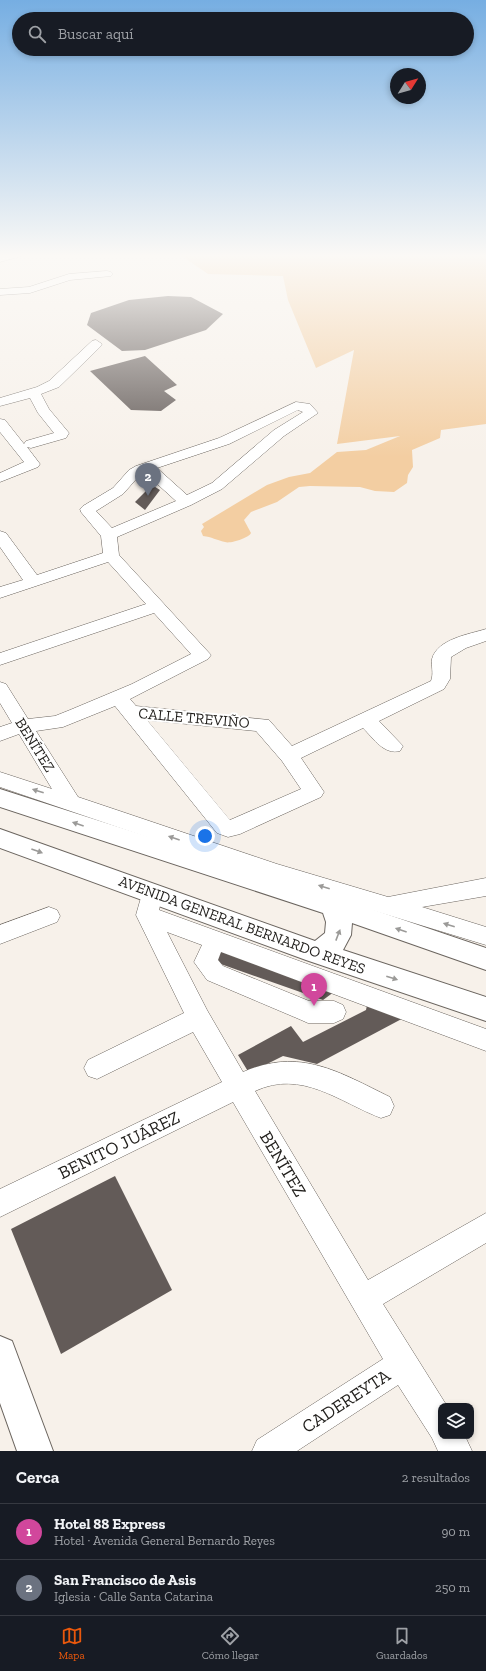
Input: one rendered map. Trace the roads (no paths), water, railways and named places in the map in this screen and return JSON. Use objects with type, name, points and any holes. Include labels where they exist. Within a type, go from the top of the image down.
[{"type":"main road","points":[[0,798],[115,836],[272,879],[333,906],[379,913],[452,948],[486,959]]},
{"type":"main road","name":"AVENIDA GENERAL BERNARDO REYES","points":[[0,838],[80,868],[149,904],[315,952],[486,1009]]},
{"type":"main road","points":[[315,952],[326,949],[334,943],[339,936],[340,926],[333,906]]},
{"type":"main road","points":[[0,1353],[35,1451]]},
{"type":"street","points":[[0,402],[34,393],[54,384],[96,344]]},
{"type":"street","points":[[31,444],[61,435],[62,432],[43,410],[34,393]]},
{"type":"street","points":[[109,535],[186,502],[217,486],[279,433],[311,413],[299,405],[224,440],[147,467],[134,473],[118,491],[88,509],[109,535],[111,556],[202,655],[124,705],[224,827],[228,829],[314,792],[289,756],[438,685],[442,673],[441,658],[446,651],[452,647],[486,635]]},
{"type":"street","points":[[0,423],[33,465],[0,478]]},
{"type":"street","points":[[147,467],[186,502]]},
{"type":"street","points":[[0,536],[33,582]]},
{"type":"street","points":[[0,592],[111,556]]},
{"type":"street","points":[[0,659],[158,606]]},
{"type":"street","name":"BENÍTEZ","points":[[0,688],[70,802]]},
{"type":"street","name":"CALLE TREVIÑO","points":[[0,734],[23,726],[66,719],[124,705],[259,724],[264,726],[289,756]]},
{"type":"street","points":[[366,720],[393,746]]},
{"type":"street","points":[[0,779],[70,802],[272,879],[379,913],[486,936]]},
{"type":"street","points":[[379,913],[413,900],[478,890],[486,887]]},
{"type":"street","points":[[149,904],[215,940],[486,1040]]},
{"type":"street","name":"BENÍTEZ","points":[[149,904],[198,1018],[237,1087],[363,1299],[438,1421]]},
{"type":"street","points":[[0,935],[49,916]]},
{"type":"street","points":[[215,940],[206,962],[215,973],[308,1012],[334,1012]]},
{"type":"street","points":[[97,1068],[198,1018]]},
{"type":"street","name":"BENITO JUÁREZ","points":[[0,1203],[237,1087],[268,1074],[297,1071],[340,1086],[381,1106]]},
{"type":"street","points":[[363,1299],[486,1227]]},
{"type":"street","name":"CADEREYTA","points":[[268,1451],[403,1364]]},
{"type":"street","points":[[449,1439],[456,1451]]},
{"type":"place","name":"San Francisco de Asis","points":[[148,496]]},
{"type":"place","name":"Hotel 88 Express","points":[[314,1006]]}]
